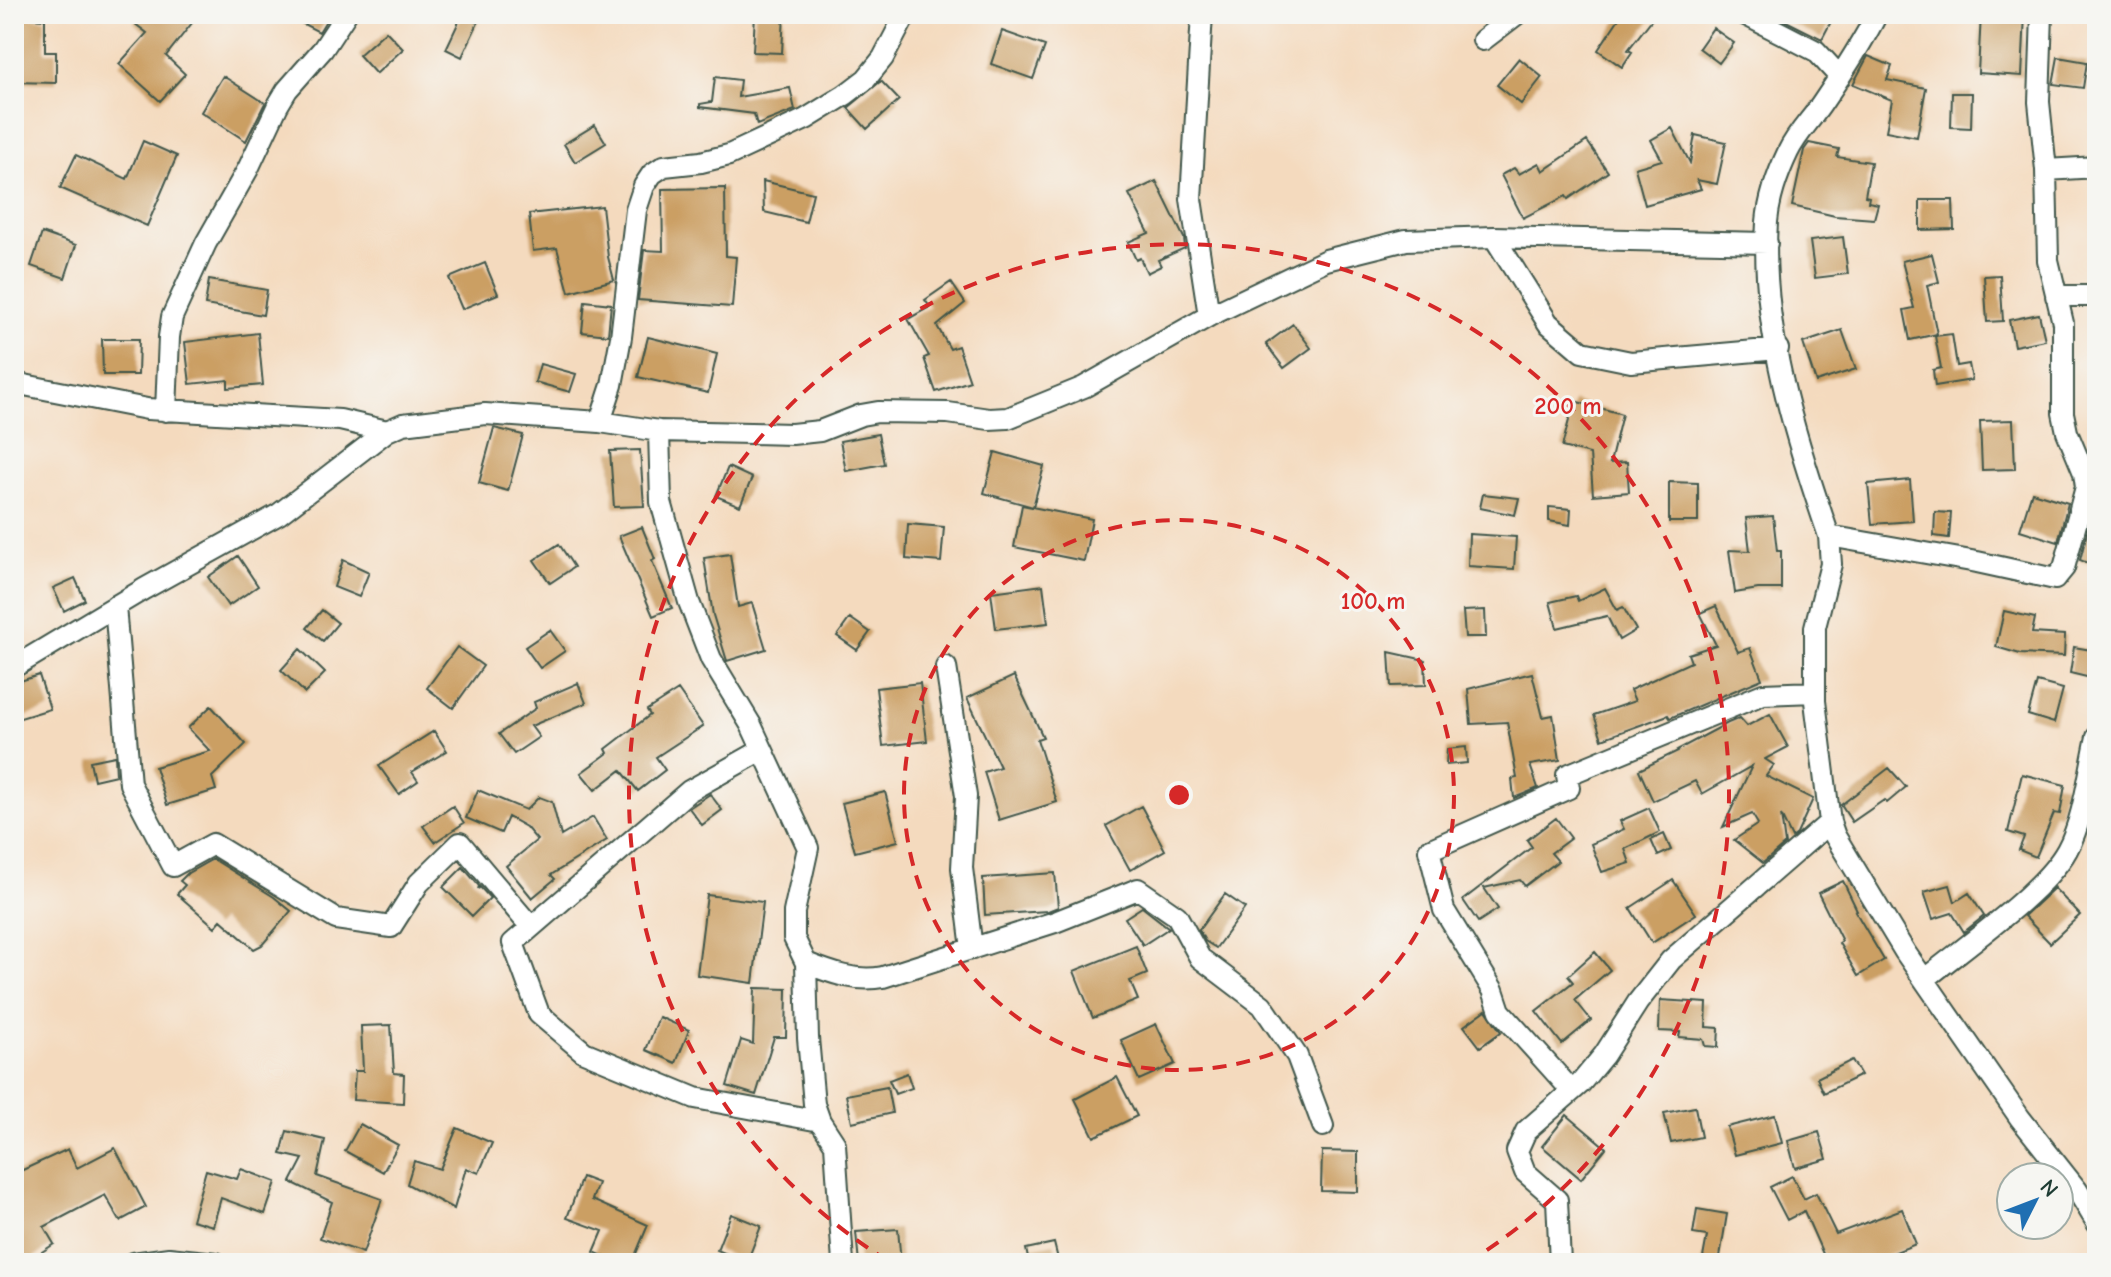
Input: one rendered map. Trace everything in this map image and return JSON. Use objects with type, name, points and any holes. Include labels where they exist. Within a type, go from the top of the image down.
[{"type":"street","points":[[166,411],[172,317],[206,243],[248,169],[278,105],[323,49],[346,14]]},
{"type":"street","points":[[600,422],[612,385],[621,337],[636,210],[644,186],[652,174],[664,166],[729,155],[806,119],[845,95],[866,79],[883,58],[906,14]]},
{"type":"street","points":[[1202,14],[1191,199],[1209,316]]},
{"type":"street","points":[[1483,40],[1517,14]]},
{"type":"street","points":[[1744,14],[1816,51],[1840,77]]},
{"type":"street","points":[[1877,14],[1840,77],[1789,149],[1772,194],[1767,221],[1770,299],[1778,349],[1795,434],[1829,536],[1831,564],[1815,627],[1815,692],[1830,822],[1843,851],[1885,922],[2007,1100],[2077,1190],[2097,1223]]},
{"type":"street","points":[[1829,536],[2055,579],[2060,575],[2086,487],[2063,413],[2063,323],[2048,260],[2046,170],[2039,102],[2042,14]]},
{"type":"street","points":[[2046,170],[2097,167]]},
{"type":"street","points":[[1494,237],[1548,323],[1582,352],[1631,362],[1778,349]]},
{"type":"street","points":[[14,667],[279,514],[387,431],[403,424],[485,414],[600,422],[659,431],[792,434],[820,431],[861,415],[878,412],[1008,418],[1084,387],[1209,316],[1326,260],[1406,240],[1494,237],[1767,243]]},
{"type":"street","points":[[2056,296],[2097,296]]},
{"type":"street","points":[[14,383],[166,411],[340,420],[387,431]]},
{"type":"street","points":[[659,431],[661,502],[680,578],[711,659],[745,715],[808,848],[794,938],[806,963],[814,1104],[820,1121],[835,1144],[843,1263]]},
{"type":"street","points":[[115,606],[130,784],[173,866],[213,844],[336,919],[391,927],[419,883],[460,843],[531,927]]},
{"type":"street","points":[[946,667],[966,796],[962,868],[972,949]]},
{"type":"street","points":[[1572,1091],[1500,1011],[1493,990],[1444,910],[1429,850],[1569,788],[1567,775],[1763,694],[1815,692]]},
{"type":"street","points":[[1925,979],[2030,893],[2053,870],[2067,850],[2076,828],[2097,737]]},
{"type":"street","points":[[762,750],[689,791],[513,943],[539,1014],[584,1052],[695,1098],[820,1121]]},
{"type":"street","points":[[1560,1263],[1557,1200],[1525,1172],[1517,1151],[1526,1131],[1572,1091],[1604,1055],[1638,1002],[1671,960],[1830,822]]},
{"type":"street","points":[[806,963],[836,975],[872,979],[1055,922],[1138,889],[1177,916],[1200,958],[1262,1005],[1297,1056],[1323,1126]]},
{"type":"street","points":[[133,1263],[169,1258],[216,1263]]},
{"type":"building","points":[[14,14],[32,14],[32,18],[45,19],[45,52],[56,52],[56,83],[14,82]]},
{"type":"building","points":[[141,14],[180,14],[192,23],[166,56],[185,74],[160,101],[119,64],[147,33],[134,23]]},
{"type":"building","points":[[284,14],[330,14],[319,32]]},
{"type":"building","points":[[755,14],[784,14],[782,53],[753,52]]},
{"type":"building","points":[[1622,14],[1656,14],[1628,50],[1632,52],[1622,67],[1598,50]]},
{"type":"building","points":[[1772,14],[1835,14],[1822,39]]},
{"type":"building","points":[[1981,14],[2025,14],[2022,76],[1978,73]]},
{"type":"building","points":[[462,15],[478,23],[462,57],[446,49]]},
{"type":"building","points":[[1713,28],[1734,43],[1719,63],[1699,48]]},
{"type":"building","points":[[386,31],[403,49],[376,74],[359,55]]},
{"type":"building","points":[[1002,31],[1045,46],[1033,79],[991,64]]},
{"type":"building","points":[[1868,56],[1892,66],[1887,80],[1926,88],[1917,137],[1886,131],[1892,100],[1853,84]]},
{"type":"building","points":[[2058,57],[2087,62],[2083,88],[2053,84]]},
{"type":"building","points":[[1519,58],[1542,77],[1521,104],[1497,85]]},
{"type":"building","points":[[223,76],[265,103],[246,141],[201,112]]},
{"type":"building","points":[[715,77],[740,80],[738,97],[790,88],[795,110],[757,125],[754,114],[700,107],[700,104],[712,102]]},
{"type":"building","points":[[881,81],[899,100],[867,129],[848,108]]},
{"type":"building","points":[[1952,93],[1972,93],[1971,128],[1951,127]]},
{"type":"building","points":[[595,125],[606,143],[575,162],[564,144]]},
{"type":"building","points":[[1672,128],[1690,163],[1695,135],[1726,142],[1717,184],[1697,180],[1701,189],[1645,205],[1635,168],[1662,160],[1651,140]]},
{"type":"building","points":[[143,141],[177,156],[147,226],[60,188],[76,155],[127,179]]},
{"type":"building","points":[[1587,141],[1608,172],[1568,199],[1566,196],[1523,218],[1501,175],[1514,168],[1519,174],[1539,163],[1543,171]]},
{"type":"building","points":[[1809,143],[1839,149],[1837,157],[1871,162],[1865,196],[1869,197],[1868,202],[1878,204],[1874,219],[1835,216],[1792,206],[1804,150]]},
{"type":"building","points":[[763,181],[813,193],[806,222],[764,212]]},
{"type":"building","points":[[1156,181],[1184,238],[1185,248],[1158,260],[1161,266],[1147,273],[1140,258],[1136,260],[1128,242],[1149,233],[1129,194]]},
{"type":"building","points":[[725,188],[726,256],[736,257],[732,307],[638,300],[644,250],[663,251],[662,189]]},
{"type":"building","points":[[1920,200],[1953,200],[1954,229],[1920,230]]},
{"type":"building","points":[[602,206],[614,280],[569,292],[557,248],[533,251],[529,214]]},
{"type":"building","points":[[42,233],[76,245],[65,278],[31,266]]},
{"type":"building","points":[[1843,237],[1848,274],[1815,278],[1810,241]]},
{"type":"building","points":[[1932,254],[1939,282],[1927,285],[1937,334],[1910,340],[1904,310],[1914,308],[1902,261]]},
{"type":"building","points":[[485,263],[498,294],[462,309],[449,278]]},
{"type":"building","points":[[2000,275],[2003,321],[1987,322],[1984,276]]},
{"type":"building","points":[[209,280],[267,290],[263,315],[205,305]]},
{"type":"building","points":[[951,282],[965,303],[937,326],[950,349],[958,346],[970,381],[936,392],[924,358],[929,356],[908,319],[930,307],[925,300]]},
{"type":"building","points":[[585,301],[611,304],[608,335],[582,332]]},
{"type":"building","points":[[2039,314],[2045,340],[2014,346],[2009,320]]},
{"type":"building","points":[[1293,324],[1311,348],[1284,368],[1266,344]]},
{"type":"building","points":[[1842,330],[1856,369],[1816,382],[1803,343]]},
{"type":"building","points":[[258,333],[263,385],[228,388],[228,380],[190,384],[185,342]]},
{"type":"building","points":[[1952,334],[1957,366],[1969,364],[1972,380],[1935,386],[1933,370],[1941,368],[1935,336]]},
{"type":"building","points":[[648,337],[717,354],[708,393],[638,377]]},
{"type":"building","points":[[102,339],[139,339],[138,375],[103,375]]},
{"type":"building","points":[[540,364],[576,374],[570,392],[535,382]]},
{"type":"building","points":[[1574,401],[1622,414],[1610,463],[1627,462],[1629,492],[1593,495],[1590,454],[1562,447]]},
{"type":"building","points":[[2013,420],[2015,469],[1982,470],[1980,421]]},
{"type":"building","points":[[494,428],[523,435],[508,491],[479,483]]},
{"type":"building","points":[[878,434],[884,464],[846,471],[840,441]]},
{"type":"building","points":[[640,450],[644,506],[614,507],[610,451]]},
{"type":"building","points":[[995,452],[1044,466],[1033,507],[984,493]]},
{"type":"building","points":[[728,467],[752,478],[740,506],[716,496]]},
{"type":"building","points":[[1910,480],[1913,521],[1872,524],[1868,484]]},
{"type":"building","points":[[1669,482],[1698,483],[1698,522],[1669,522]]},
{"type":"building","points":[[2032,492],[2068,503],[2058,542],[2020,530]]},
{"type":"building","points":[[1483,494],[1519,498],[1515,515],[1480,508]]},
{"type":"building","points":[[1022,505],[1092,519],[1084,561],[1014,547]]},
{"type":"building","points":[[1549,507],[1571,509],[1570,525],[1549,521]]},
{"type":"building","points":[[1935,512],[1951,513],[1949,538],[1934,536]]},
{"type":"building","points":[[2092,513],[2097,515],[2097,567],[2080,560]]},
{"type":"building","points":[[1773,516],[1777,551],[1781,551],[1781,589],[1735,593],[1729,550],[1750,551],[1746,518]]},
{"type":"building","points":[[908,524],[944,527],[941,562],[906,559]]},
{"type":"building","points":[[642,527],[655,559],[652,561],[672,608],[653,616],[619,536]]},
{"type":"building","points":[[1469,534],[1516,537],[1514,569],[1468,566]]},
{"type":"building","points":[[559,544],[574,567],[550,583],[534,560]]},
{"type":"building","points":[[730,554],[738,607],[752,603],[766,649],[727,661],[713,615],[704,558]]},
{"type":"building","points":[[238,556],[258,586],[228,606],[208,577]]},
{"type":"building","points":[[343,560],[369,572],[359,597],[334,587]]},
{"type":"building","points":[[75,578],[85,600],[64,611],[53,588]]},
{"type":"building","points":[[1043,585],[1048,623],[996,629],[991,592]]},
{"type":"building","points":[[1605,588],[1617,610],[1623,607],[1636,630],[1619,640],[1607,616],[1557,628],[1550,602],[1576,596],[1578,601]]},
{"type":"building","points":[[1716,606],[1738,652],[1750,648],[1762,679],[1670,718],[1668,715],[1602,739],[1594,715],[1635,701],[1630,690],[1691,662],[1688,654],[1716,645],[1700,613]]},
{"type":"building","points":[[322,610],[338,623],[323,641],[307,628]]},
{"type":"building","points":[[1485,610],[1486,637],[1465,637],[1463,611]]},
{"type":"building","points":[[2004,611],[2035,618],[2032,633],[2065,635],[2064,656],[2020,654],[1996,647]]},
{"type":"building","points":[[850,618],[870,632],[857,650],[837,636]]},
{"type":"building","points":[[550,630],[565,651],[540,668],[525,647]]},
{"type":"building","points":[[457,647],[483,666],[453,708],[427,688]]},
{"type":"building","points":[[2074,647],[2097,651],[2095,679],[2070,673]]},
{"type":"building","points":[[300,649],[325,673],[305,693],[281,670]]},
{"type":"building","points":[[1389,652],[1425,660],[1426,685],[1391,686]]},
{"type":"building","points":[[1532,673],[1543,717],[1553,715],[1560,760],[1530,765],[1538,788],[1514,798],[1512,779],[1517,778],[1507,722],[1471,724],[1468,689]]},
{"type":"building","points":[[39,675],[50,709],[14,720],[14,683]]},
{"type":"building","points":[[1014,676],[1043,737],[1037,739],[1057,802],[999,820],[984,772],[1000,767],[967,698]]},
{"type":"building","points":[[2037,682],[2063,689],[2054,723],[2028,715]]},
{"type":"building","points":[[578,683],[586,703],[531,726],[539,737],[514,754],[499,734],[536,708],[534,702]]},
{"type":"building","points":[[920,683],[927,741],[883,746],[876,688]]},
{"type":"building","points":[[678,690],[703,726],[656,757],[665,770],[638,791],[621,770],[595,790],[581,773],[650,715],[647,710]]},
{"type":"building","points":[[211,706],[246,744],[212,777],[216,790],[167,805],[155,767],[210,751],[188,728]]},
{"type":"building","points":[[1770,714],[1788,747],[1765,759],[1774,765],[1766,776],[1813,799],[1797,834],[1792,838],[1781,815],[1785,844],[1763,863],[1734,840],[1758,824],[1752,814],[1723,827],[1752,766],[1702,794],[1695,781],[1653,801],[1639,770],[1728,723],[1740,718],[1747,726]]},
{"type":"building","points":[[434,731],[447,751],[412,772],[418,781],[399,794],[379,766]]},
{"type":"building","points":[[1466,747],[1467,763],[1446,765],[1447,749]]},
{"type":"building","points":[[115,756],[116,775],[94,780],[90,761]]},
{"type":"building","points":[[1889,768],[1906,787],[1887,803],[1884,800],[1852,822],[1841,805]]},
{"type":"building","points":[[2022,774],[2065,785],[2060,814],[2054,813],[2036,857],[2019,850],[2024,837],[2008,832]]},
{"type":"building","points":[[478,790],[526,810],[539,797],[552,802],[561,836],[593,817],[607,840],[551,875],[555,879],[532,898],[506,866],[537,840],[526,827],[508,817],[501,833],[466,818]]},
{"type":"building","points":[[885,792],[898,841],[855,852],[842,803]]},
{"type":"building","points":[[710,794],[722,810],[702,825],[689,808]]},
{"type":"building","points":[[453,806],[464,823],[435,842],[423,826]]},
{"type":"building","points":[[1141,806],[1165,850],[1130,870],[1106,826]]},
{"type":"building","points":[[1649,808],[1660,832],[1625,849],[1630,863],[1602,872],[1591,844],[1624,829],[1620,821]]},
{"type":"building","points":[[1556,818],[1571,838],[1551,853],[1558,861],[1525,886],[1520,880],[1484,888],[1498,909],[1478,922],[1463,900],[1532,847],[1527,840]]},
{"type":"building","points":[[1664,834],[1671,850],[1658,856],[1651,840]]},
{"type":"building","points":[[213,859],[291,911],[262,945],[254,949],[221,920],[215,927],[177,894],[185,885],[180,881],[188,873]]},
{"type":"building","points":[[463,867],[479,886],[478,889],[480,887],[490,898],[472,916],[443,887]]},
{"type":"building","points":[[1055,873],[1058,907],[1048,911],[985,915],[983,878]]},
{"type":"building","points":[[1673,880],[1696,914],[1652,943],[1630,908]]},
{"type":"building","points":[[1843,881],[1855,911],[1884,960],[1858,976],[1839,943],[1842,941],[1818,893]]},
{"type":"building","points":[[1950,885],[1955,902],[1969,893],[1984,916],[1964,932],[1952,913],[1933,919],[1924,892]]},
{"type":"building","points":[[2054,888],[2080,915],[2050,943],[2024,916]]},
{"type":"building","points":[[1225,894],[1245,908],[1216,948],[1205,941],[1199,930]]},
{"type":"building","points":[[707,895],[763,902],[753,983],[697,975]]},
{"type":"building","points":[[1142,907],[1169,928],[1143,945],[1125,918]]},
{"type":"building","points":[[1136,946],[1147,974],[1130,981],[1138,1000],[1093,1018],[1074,971]]},
{"type":"building","points":[[1595,952],[1610,970],[1575,1000],[1591,1020],[1562,1044],[1536,1011],[1573,982],[1568,976]]},
{"type":"building","points":[[755,988],[787,989],[786,1037],[774,1037],[756,1095],[727,1086],[741,1040],[753,1044]]},
{"type":"building","points":[[1660,1000],[1707,1003],[1706,1027],[1719,1028],[1718,1047],[1705,1046],[1703,1039],[1679,1037],[1680,1032],[1659,1031]]},
{"type":"building","points":[[1486,1010],[1501,1032],[1480,1047],[1464,1026]]},
{"type":"building","points":[[659,1017],[689,1030],[676,1063],[646,1050]]},
{"type":"building","points":[[1156,1024],[1175,1064],[1139,1080],[1121,1040]]},
{"type":"building","points":[[391,1025],[394,1073],[404,1074],[403,1103],[353,1100],[355,1071],[363,1071],[361,1026]]},
{"type":"building","points":[[1852,1060],[1861,1075],[1824,1093],[1817,1078]]},
{"type":"building","points":[[907,1073],[912,1088],[895,1094],[889,1080]]},
{"type":"building","points":[[1117,1077],[1137,1116],[1094,1137],[1075,1099]]},
{"type":"building","points":[[887,1087],[892,1113],[852,1122],[846,1095]]},
{"type":"building","points":[[1695,1107],[1701,1137],[1671,1143],[1664,1113]]},
{"type":"building","points":[[1567,1115],[1606,1148],[1581,1179],[1542,1146]]},
{"type":"building","points":[[1775,1115],[1782,1143],[1735,1155],[1727,1127]]},
{"type":"building","points":[[360,1124],[398,1145],[383,1172],[345,1151]]},
{"type":"building","points":[[457,1128],[492,1143],[479,1173],[466,1168],[454,1209],[407,1184],[414,1161],[440,1169]]},
{"type":"building","points":[[287,1131],[325,1140],[317,1176],[382,1199],[363,1253],[320,1238],[332,1202],[291,1182],[303,1159],[281,1154]]},
{"type":"building","points":[[1819,1132],[1827,1159],[1795,1168],[1788,1141]]},
{"type":"building","points":[[115,1148],[146,1207],[120,1221],[105,1195],[44,1227],[54,1244],[25,1263],[14,1263],[14,1174],[68,1149],[77,1168]]},
{"type":"building","points":[[1322,1151],[1358,1152],[1358,1192],[1321,1191]]},
{"type":"building","points":[[241,1169],[276,1182],[265,1214],[221,1198],[213,1226],[192,1220],[206,1170],[237,1179]]},
{"type":"building","points":[[1792,1176],[1804,1199],[1816,1193],[1836,1234],[1902,1209],[1916,1244],[1868,1263],[1827,1263],[1804,1211],[1787,1220],[1770,1187]]},
{"type":"building","points":[[582,1177],[598,1183],[592,1200],[648,1225],[632,1263],[618,1263],[594,1252],[603,1231],[567,1218]]},
{"type":"building","points":[[1697,1209],[1727,1214],[1719,1263],[1702,1263],[1707,1236],[1693,1234]]},
{"type":"building","points":[[731,1214],[761,1226],[747,1262],[717,1250]]},
{"type":"building","points":[[898,1229],[901,1263],[859,1263],[856,1232]]},
{"type":"building","points":[[1054,1243],[1059,1263],[1029,1263],[1026,1249]]}]
